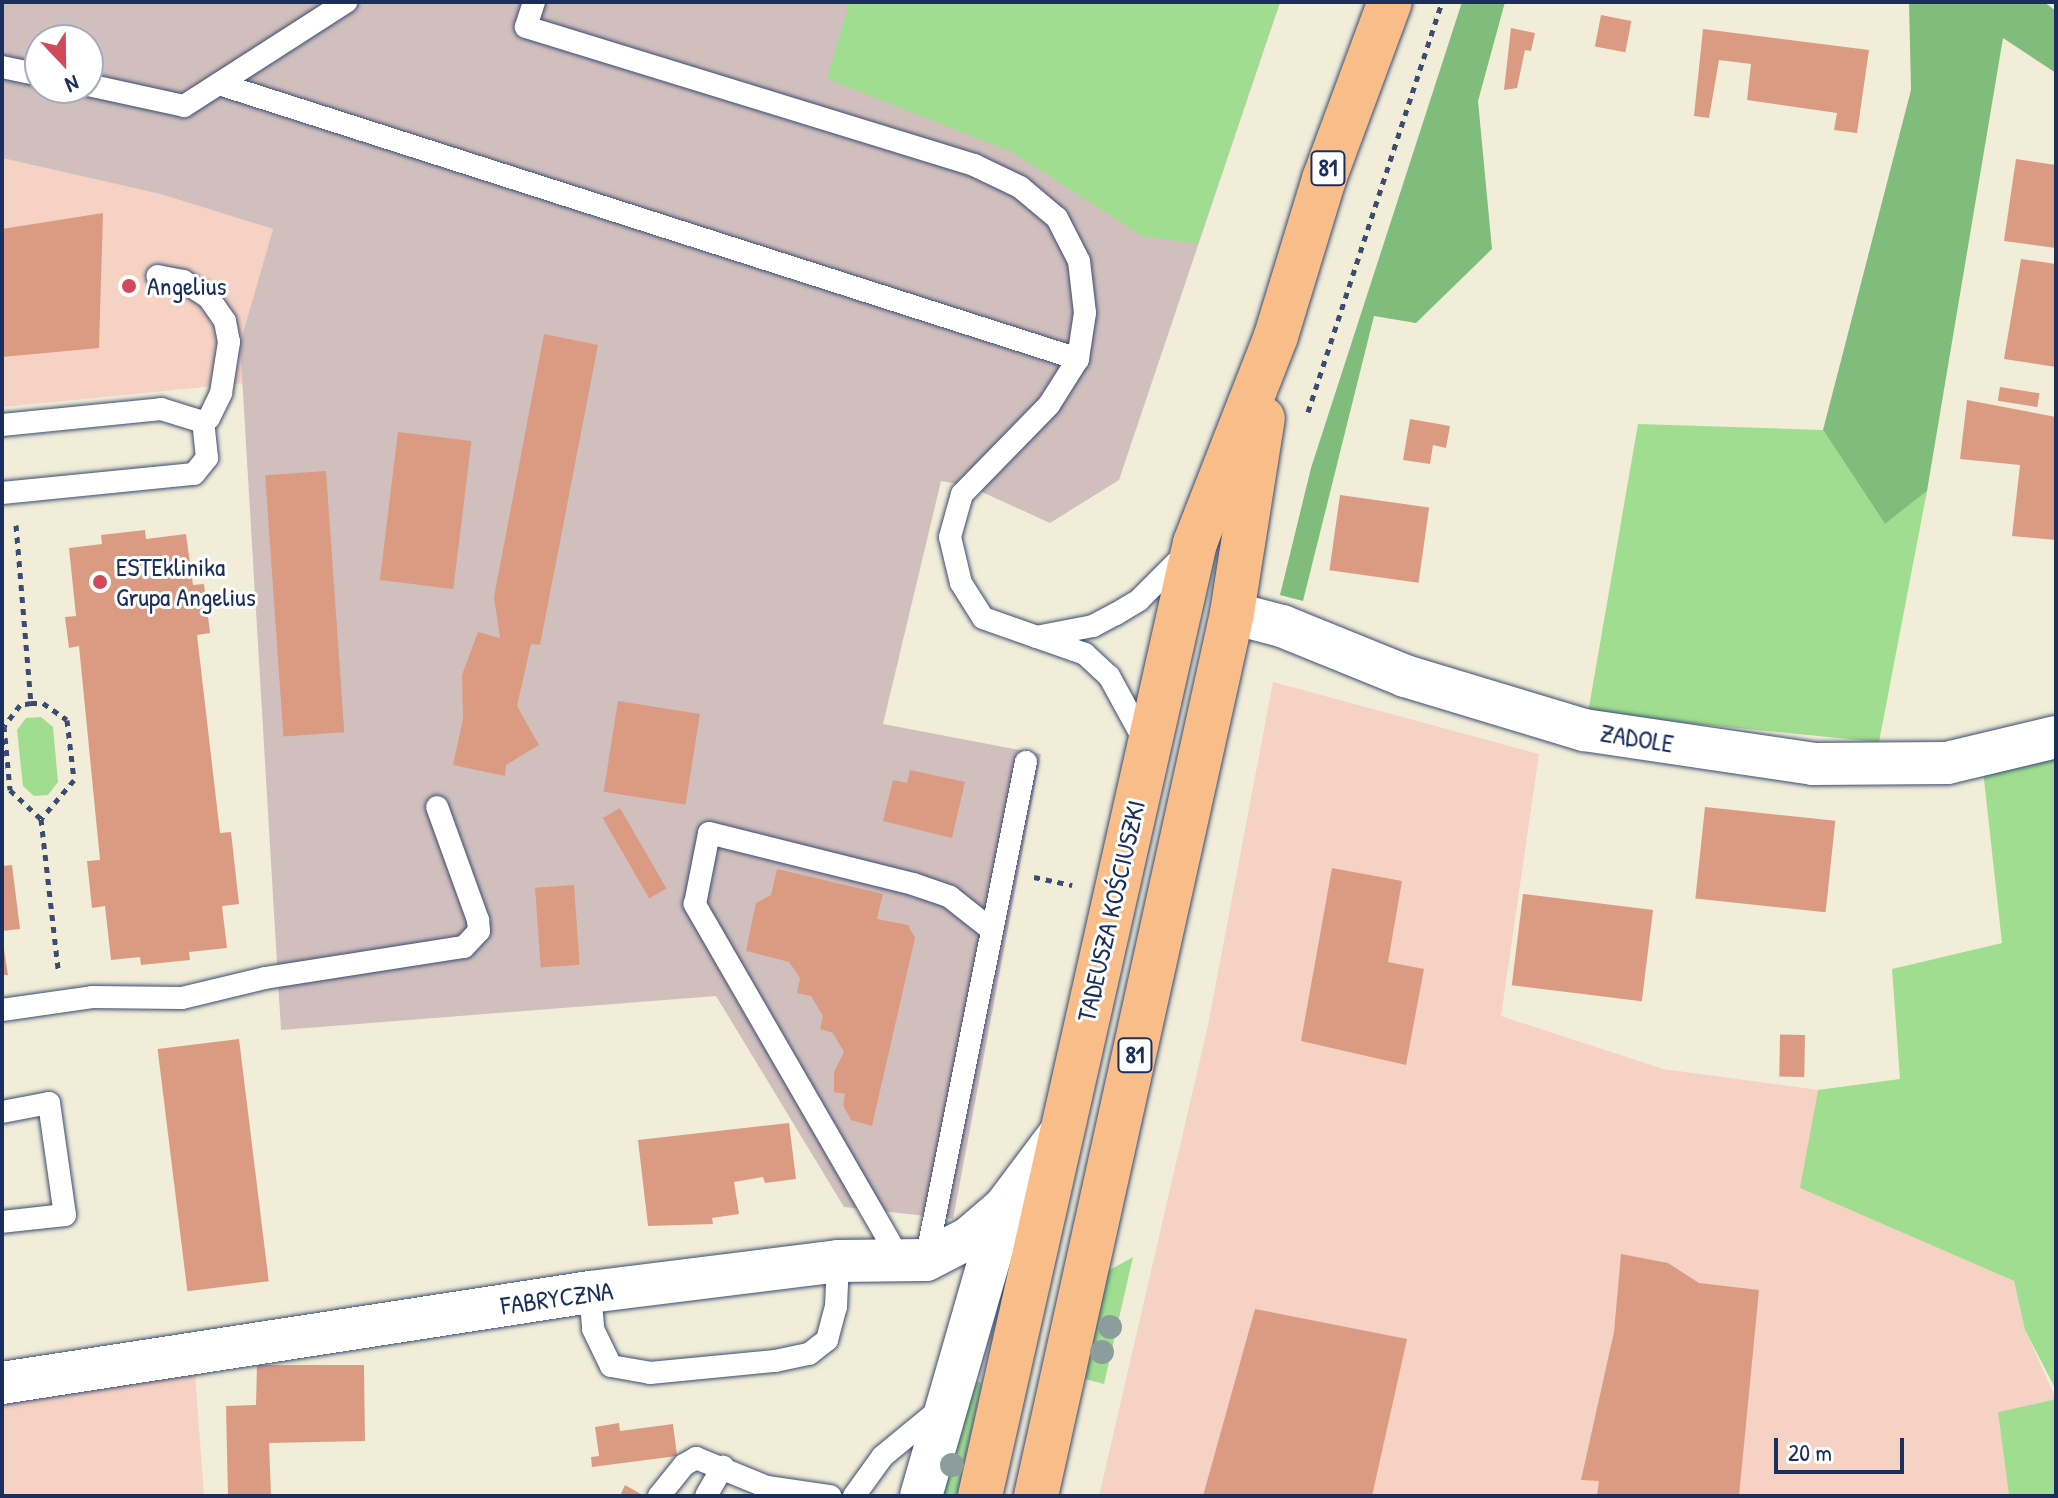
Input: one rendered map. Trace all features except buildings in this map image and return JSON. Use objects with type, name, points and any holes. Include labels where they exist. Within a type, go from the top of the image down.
[{"type":"main road","name":"TADEUSZA KOŚCIUSZKI","points":[[980,1496],[1195,543],[1276,336],[1324,179],[1390,2]]},
{"type":"main road","name":"TADEUSZA KOŚCIUSZKI","points":[[1036,1496],[1232,613],[1276,336]]},
{"type":"street","name":"ZADOLE","points":[[1232,613],[1282,626],[1405,676],[1584,730],[1798,762],[1947,763],[2056,737]]},
{"type":"street","name":"FABRYCZNA","points":[[2,1383],[590,1292],[838,1261],[912,1259],[969,1238],[1004,1208],[1061,1132]]},
{"type":"street","points":[[921,1496],[1004,1208]]},
{"type":"street","points":[[912,1259],[969,1329]]},
{"type":"lane","points":[[104,88],[184,106],[346,2]]},
{"type":"lane","points":[[534,2],[526,27],[974,165],[1020,187],[1057,218],[1079,261],[1085,313],[1078,359],[1049,405],[962,494],[950,537],[961,583],[983,618],[1029,638],[1085,654],[1109,676],[1148,749]]},
{"type":"lane","points":[[2,67],[24,72]]},
{"type":"lane","points":[[219,84],[1078,359]]},
{"type":"lane","points":[[8,493],[194,474],[207,458],[203,422],[221,393],[229,342],[225,321],[208,297],[183,281],[157,276]]},
{"type":"lane","points":[[2,425],[161,409],[203,422]]},
{"type":"lane","points":[[1029,638],[1093,626],[1139,600],[1195,543]]},
{"type":"lane","points":[[912,1259],[992,930],[1026,762]]},
{"type":"lane","points":[[2,1010],[62,1000],[182,998],[265,978],[464,947],[479,931],[478,920],[437,807]]},
{"type":"lane","points":[[912,1259],[695,904],[709,833],[913,884],[950,897],[992,930]]},
{"type":"lane","points":[[2,1112],[49,1103],[65,1215],[2,1222]]},
{"type":"lane","points":[[590,1292],[593,1329],[611,1366],[650,1373],[775,1361],[809,1354],[827,1340],[836,1307],[838,1261]]},
{"type":"lane","points":[[854,1496],[883,1456],[947,1403]]},
{"type":"lane","points":[[659,1496],[684,1465],[696,1458],[723,1466],[767,1487],[830,1496]]},
{"type":"lane","points":[[706,1496],[723,1466]]},
{"type":"path","points":[[1305,427],[1442,2]]},
{"type":"path","points":[[8,493],[31,703]]},
{"type":"path","points":[[41,819],[74,780],[67,720],[43,703],[31,703],[20,705],[4,726],[10,790],[41,819],[62,1000]]},
{"type":"path","points":[[1004,871],[1085,887]]},
{"type":"shaded area","points":[[2,2],[1280,2],[1119,480],[1050,523],[969,486],[941,481],[883,724],[1041,754],[953,1219],[844,1207],[716,996],[281,1030],[240,343],[273,229],[160,194],[2,158]]},
{"type":"shaded area","name":"Angelius","points":[[2,158],[160,194],[273,229],[240,343],[246,383],[2,407]]},
{"type":"shaded area","points":[[1273,682],[1539,754],[1501,1016],[1663,1069],[1818,1090],[1801,1188],[2014,1281],[2025,1330],[2056,1399],[1998,1412],[2009,1496],[1099,1496],[1208,1025]]},
{"type":"shaded area","points":[[195,1374],[204,1496],[2,1496],[2,1401]]},
{"type":"green space","points":[[845,2],[1280,2],[1198,244],[1142,236],[1012,152],[827,79],[848,7]]},
{"type":"green space","points":[[1462,2],[1505,2],[1478,101],[1492,249],[1416,323],[1374,316],[1303,601],[1280,595],[1311,468]]},
{"type":"green space","points":[[1909,2],[2044,2],[2056,11],[2056,73],[2003,38],[1927,491],[1885,524],[1823,430],[1911,90]]},
{"type":"green space","points":[[1638,424],[1823,430],[1885,524],[1927,491],[1879,742],[1588,713]]},
{"type":"green space","points":[[41,717],[53,727],[58,782],[48,795],[34,796],[23,786],[17,730],[26,718]]},
{"type":"green space","points":[[2056,751],[2056,1390],[2025,1330],[2014,1281],[1800,1188],[1818,1090],[1900,1079],[1892,969],[2002,943],[1983,770]]},
{"type":"green space","points":[[1133,1257],[1104,1384],[1085,1379],[1108,1271]]},
{"type":"green space","points":[[966,1379],[982,1383],[957,1496],[935,1496]]},
{"type":"green space","points":[[2056,1399],[2056,1496],[2009,1496],[1998,1412]]},
{"type":"place","name":"Angelius","points":[[129,286]]},
{"type":"place","name":"ESTEklinika Grupa Angelius","points":[[100,582]]}]
